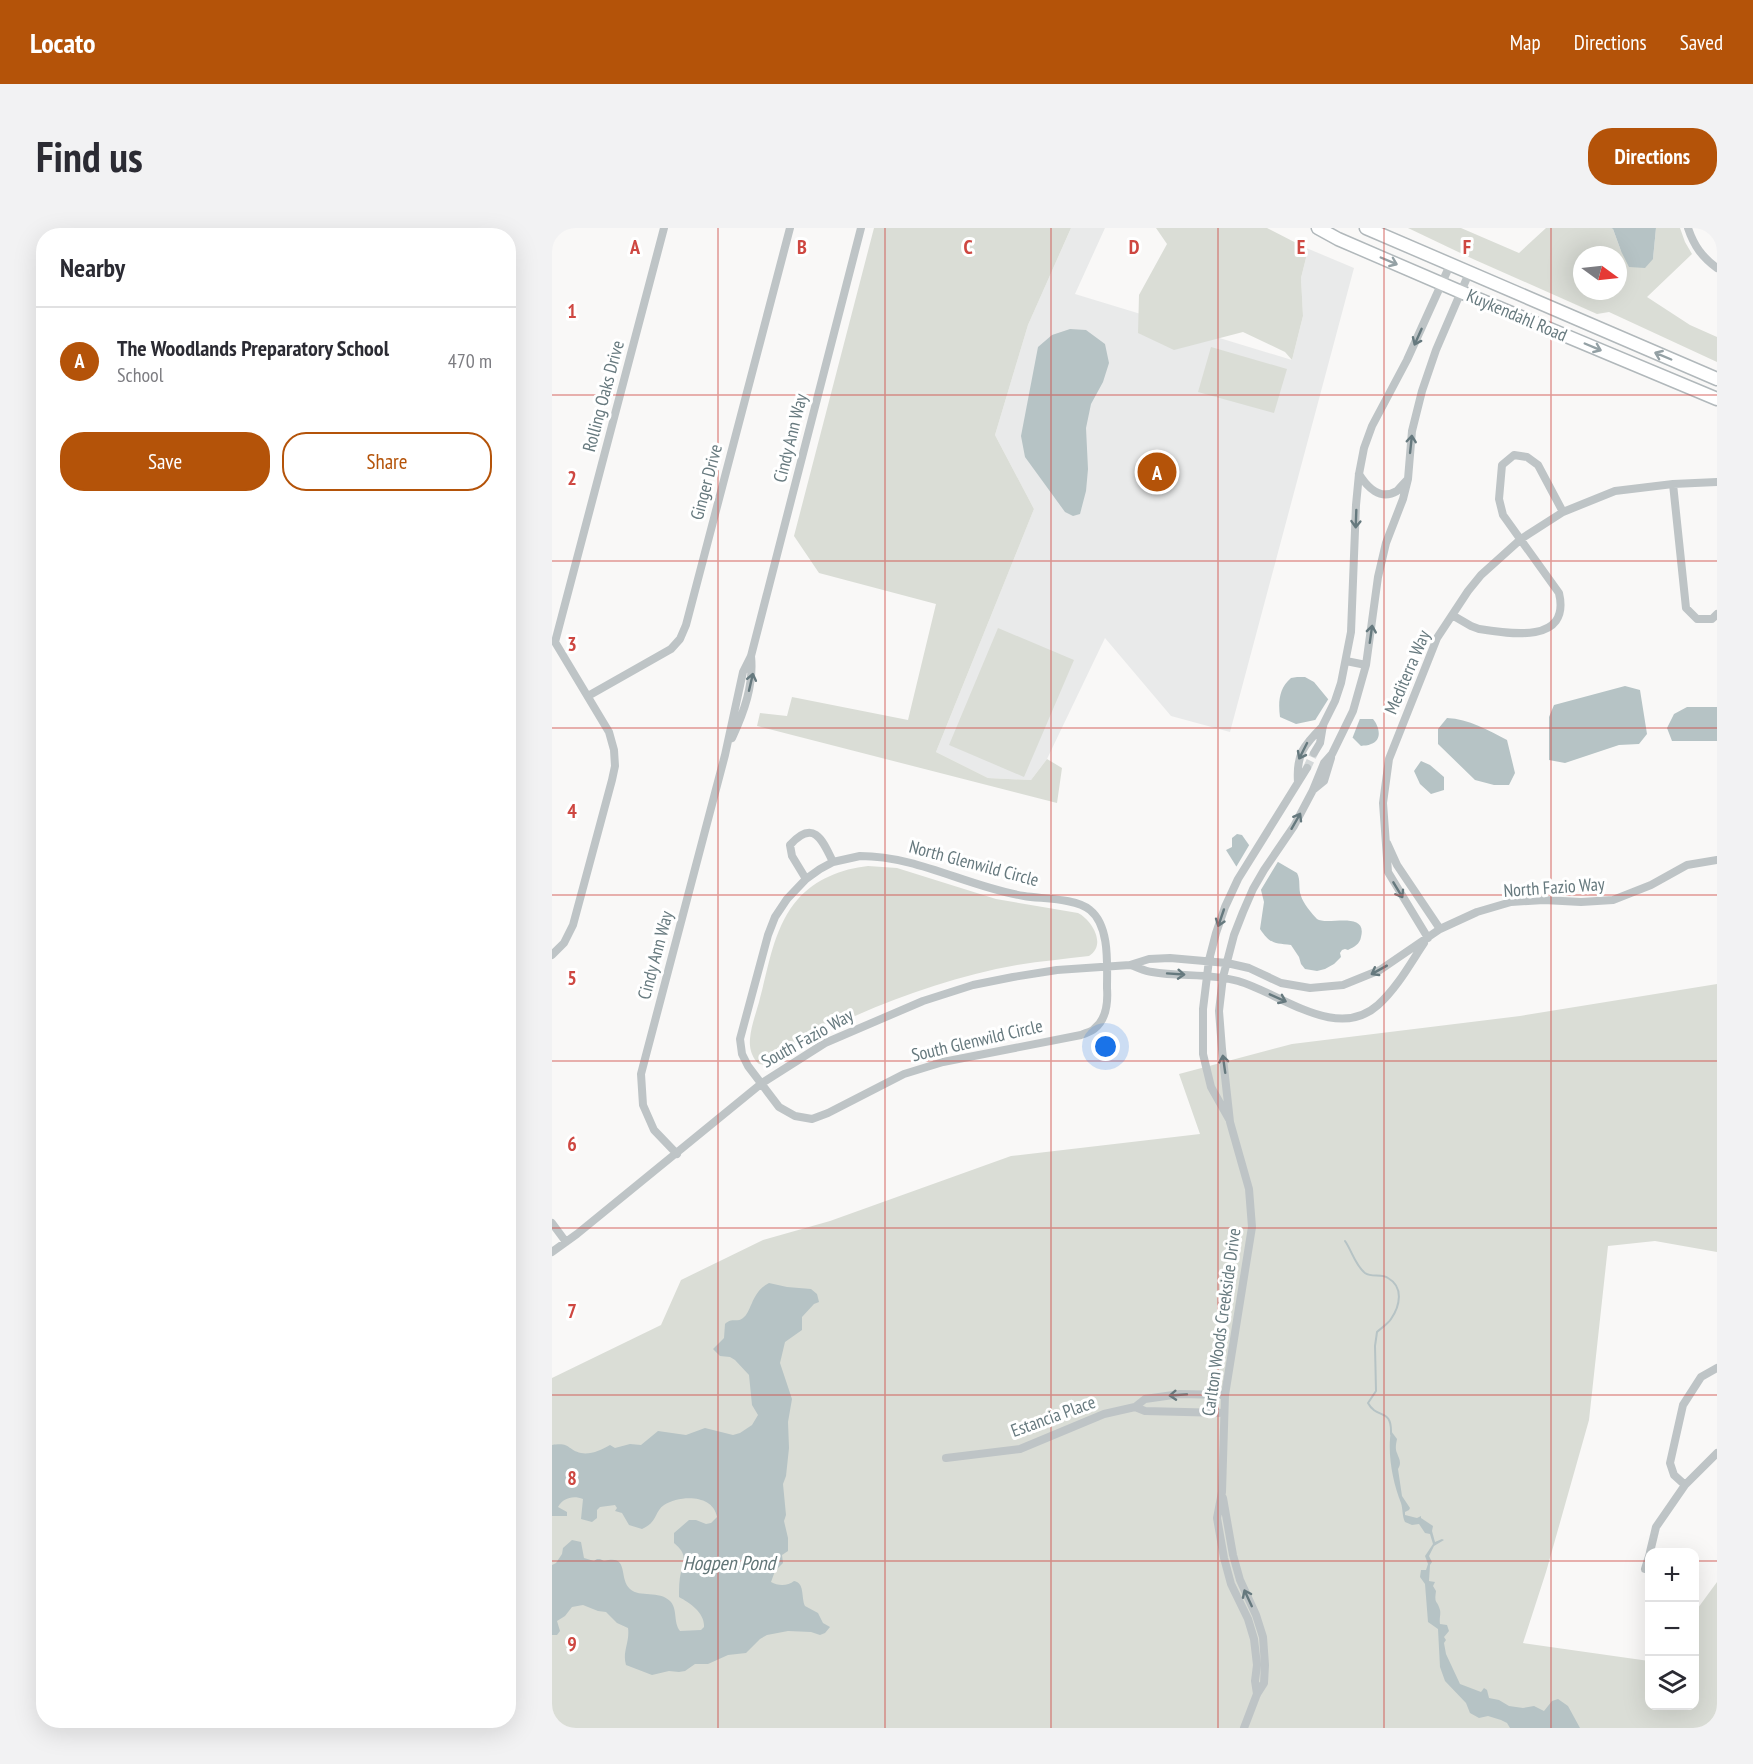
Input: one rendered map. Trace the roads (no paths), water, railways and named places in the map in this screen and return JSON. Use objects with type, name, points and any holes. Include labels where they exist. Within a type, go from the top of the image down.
[{"type":"main road","name":"Kuykendahl Road","points":[[1318,228],[1442,284],[1717,399]]},
{"type":"main road","name":"Kuykendahl Road","points":[[1366,228],[1717,379]]},
{"type":"street","name":"Rolling Oaks Drive","points":[[554,643],[664,228]]},
{"type":"street","name":"Ginger Drive","points":[[588,696],[671,649],[680,639],[686,625],[790,228]]},
{"type":"street","name":"Cindy Ann Way","points":[[677,1154],[654,1130],[643,1105],[641,1074],[725,755],[745,707],[753,673],[751,656],[861,228]]},
{"type":"street","points":[[1688,228],[1692,242],[1700,253],[1717,268]]},
{"type":"street","name":"Carlton Woods Creekside Drive","points":[[1298,782],[1297,767],[1300,756],[1311,738],[1323,725],[1335,701],[1346,661],[1351,632],[1356,505],[1364,448],[1372,426],[1407,360],[1450,265]]},
{"type":"street","name":"Carlton Woods Creekside Drive","points":[[1244,1728],[1257,1694],[1254,1639],[1248,1618],[1231,1584],[1217,1518],[1222,1492],[1225,1395],[1252,1227],[1249,1189],[1230,1122],[1220,1011],[1223,977],[1237,928],[1253,889],[1294,826],[1313,790],[1324,780],[1332,754],[1353,711],[1366,666],[1378,577],[1386,543],[1408,479],[1412,431],[1422,391],[1436,350],[1469,273]]},
{"type":"street","points":[[1452,615],[1471,626],[1492,631],[1537,633],[1548,629],[1560,614],[1559,593],[1503,515],[1499,499],[1502,465],[1514,456],[1527,457],[1538,465],[1563,512]]},
{"type":"street","points":[[1359,474],[1373,491],[1388,494],[1396,491],[1408,479]]},
{"type":"street","name":"Mediterra Way","points":[[1428,938],[1388,872],[1383,803],[1389,759],[1437,638],[1481,575],[1521,539],[1563,512],[1615,491],[1673,484],[1717,482]]},
{"type":"street","points":[[1673,484],[1686,608],[1697,619],[1712,619],[1717,614]]},
{"type":"street","points":[[552,955],[564,943],[573,925],[615,766],[609,732],[554,643]]},
{"type":"street","points":[[1346,661],[1366,666]]},
{"type":"street","name":"Carlton Woods Creekside Drive","points":[[1314,753],[1320,742],[1323,725]]},
{"type":"street","name":"Carlton Woods Creekside Drive","points":[[1230,1122],[1210,1086],[1203,1054],[1203,1009],[1209,960],[1225,907],[1238,879],[1307,768]]},
{"type":"street","points":[[1298,782],[1313,790]]},
{"type":"street","points":[[806,879],[792,856],[790,845],[799,835],[811,833],[821,839],[833,862]]},
{"type":"street","name":"Mediterra Way","points":[[1384,837],[1397,865],[1440,929]]},
{"type":"street","name":"South Glenwild Circle","points":[[860,856],[833,862],[820,868],[806,879],[775,917],[740,1039],[742,1054],[748,1066],[779,1107],[795,1116],[812,1119],[904,1074],[933,1065],[1081,1035],[1094,1030],[1108,1002],[1107,965]]},
{"type":"street","name":"North Glenwild Circle","points":[[860,856],[900,859],[986,887],[1075,903],[1089,909],[1101,922],[1107,965]]},
{"type":"street","name":"North Fazio Way","points":[[1227,963],[1249,968],[1281,983],[1310,988],[1336,986],[1380,970],[1440,929],[1478,912],[1511,902],[1613,900],[1651,885],[1687,865],[1717,860]]},
{"type":"street","name":"North Fazio Way","points":[[1223,977],[1241,982],[1307,1011],[1336,1019],[1358,1017],[1376,1007],[1392,990],[1428,938]]},
{"type":"street","name":"South Fazio Way","points":[[552,1252],[677,1154],[762,1083],[825,1043],[923,1001],[973,985],[1057,970],[1130,965],[1149,959],[1170,958],[1227,963]]},
{"type":"street","name":"South Fazio Way","points":[[1130,965],[1152,972],[1223,977]]},
{"type":"street","points":[[552,1223],[566,1242]]},
{"type":"street","points":[[1685,1485],[1674,1475],[1670,1463],[1683,1405],[1701,1377],[1717,1368]]},
{"type":"street","name":"Estancia Place","points":[[946,1458],[1020,1449],[1104,1414],[1135,1407],[1145,1399],[1177,1394],[1225,1395]]},
{"type":"street","name":"Estancia Place","points":[[1135,1407],[1145,1411],[1224,1413]]},
{"type":"street","points":[[1651,1548],[1656,1527],[1685,1485],[1717,1453]]},
{"type":"water","points":[[1611,228],[1656,228],[1653,259],[1645,268],[1629,267],[1627,246],[1619,246]]},
{"type":"water","points":[[1070,329],[1086,330],[1105,344],[1109,363],[1103,382],[1091,404],[1086,428],[1088,469],[1086,491],[1080,514],[1073,516],[1065,512],[1025,457],[1021,436],[1038,347],[1052,335]]},
{"type":"water","points":[[1305,677],[1314,682],[1328,699],[1360,719],[1373,719],[1378,729],[1375,742],[1361,746],[1353,738],[1315,720],[1296,724],[1280,717],[1279,701],[1282,691],[1291,678]]},
{"type":"water","points":[[1625,686],[1640,690],[1647,734],[1639,744],[1619,745],[1565,763],[1549,760],[1549,717],[1554,705]]},
{"type":"water","points":[[1687,707],[1717,707],[1717,741],[1672,741],[1667,728],[1674,714]]},
{"type":"water","points":[[1447,718],[1471,723],[1507,740],[1515,773],[1509,785],[1494,785],[1475,780],[1438,744],[1438,729]]},
{"type":"water","points":[[1421,761],[1430,765],[1444,777],[1444,790],[1431,794],[1420,784],[1414,771]]},
{"type":"water","points":[[1237,834],[1242,835],[1249,845],[1297,873],[1302,899],[1317,919],[1322,921],[1345,920],[1358,924],[1362,929],[1358,943],[1348,950],[1342,950],[1341,957],[1334,964],[1317,971],[1305,969],[1291,945],[1276,943],[1267,938],[1260,929],[1264,902],[1261,890],[1236,866],[1226,850],[1232,847],[1232,838]]},
{"type":"water","name":"Hogpen Pond","points":[[769,1283],[811,1289],[817,1294],[819,1302],[814,1304],[802,1317],[802,1330],[785,1342],[780,1363],[792,1399],[788,1422],[789,1448],[783,1484],[788,1551],[782,1555],[783,1563],[775,1571],[771,1582],[783,1585],[794,1581],[800,1584],[805,1606],[818,1613],[823,1623],[830,1627],[820,1635],[811,1632],[788,1631],[767,1635],[746,1653],[728,1655],[708,1664],[695,1664],[685,1671],[669,1671],[652,1675],[626,1665],[628,1628],[617,1623],[606,1612],[583,1605],[572,1607],[565,1616],[557,1621],[560,1631],[557,1635],[552,1635],[552,1565],[562,1554],[563,1548],[572,1540],[581,1542],[584,1558],[594,1561],[600,1559],[617,1561],[627,1584],[634,1592],[661,1596],[670,1601],[680,1631],[701,1630],[704,1627],[699,1613],[692,1605],[679,1597],[679,1581],[684,1556],[674,1543],[674,1533],[689,1520],[711,1523],[717,1517],[714,1509],[703,1500],[678,1499],[664,1505],[651,1523],[642,1529],[629,1525],[622,1513],[615,1511],[617,1508],[615,1505],[600,1507],[597,1510],[597,1518],[592,1522],[581,1519],[583,1499],[572,1497],[565,1499],[558,1507],[567,1512],[567,1516],[552,1516],[552,1445],[566,1445],[577,1452],[588,1453],[610,1445],[615,1448],[630,1444],[641,1445],[658,1431],[686,1435],[705,1428],[733,1435],[752,1425],[758,1415],[752,1405],[749,1375],[735,1360],[720,1356],[713,1349],[724,1338],[725,1324],[743,1318],[755,1296]]},
{"type":"water","points":[[1391,1431],[1397,1439],[1396,1451],[1400,1461],[1398,1469],[1402,1496],[1410,1508],[1405,1515],[1417,1518],[1421,1516],[1433,1526],[1435,1542],[1444,1540],[1434,1546],[1429,1556],[1432,1562],[1429,1581],[1435,1582],[1433,1586],[1440,1610],[1440,1624],[1447,1625],[1449,1631],[1444,1637],[1446,1654],[1460,1684],[1481,1692],[1484,1688],[1489,1698],[1499,1700],[1509,1706],[1523,1708],[1534,1706],[1544,1711],[1552,1701],[1558,1699],[1568,1706],[1580,1728],[1510,1728],[1501,1720],[1488,1716],[1479,1718],[1470,1713],[1466,1703],[1445,1681],[1440,1667],[1438,1629],[1428,1622],[1425,1584],[1420,1577],[1421,1570],[1426,1570],[1428,1564],[1425,1556],[1433,1544],[1430,1534],[1425,1533],[1419,1524],[1412,1525],[1404,1520],[1392,1468]]},
{"type":"waterway","points":[[1345,1241],[1365,1273],[1388,1278],[1396,1286],[1398,1292],[1398,1303],[1394,1314],[1388,1323],[1377,1332],[1376,1391],[1368,1403],[1387,1417],[1391,1426],[1391,1434]]},
{"type":"tunnel","points":[[1307,768],[1314,753]]},
{"type":"place","name":"The Woodlands Preparatory School","points":[[1157,472]]}]
